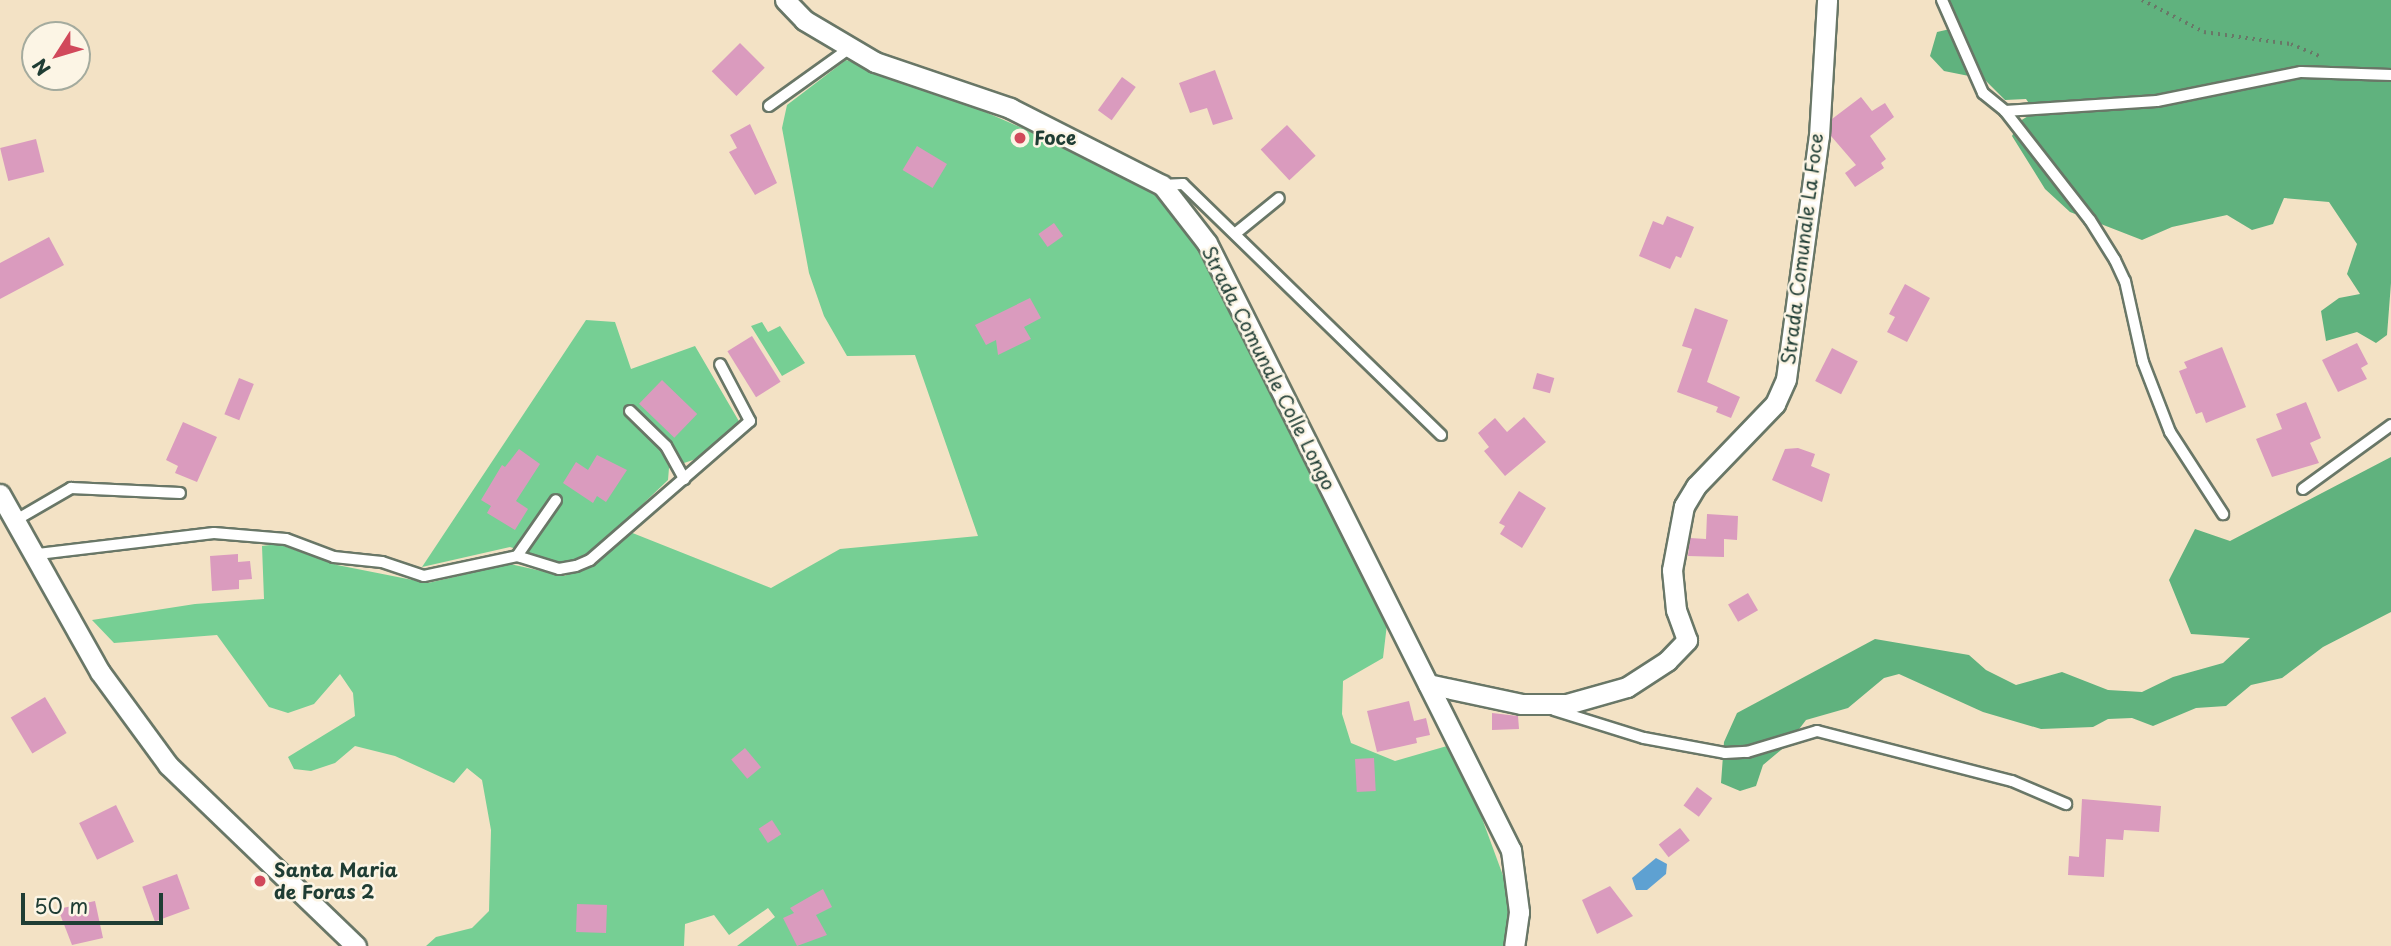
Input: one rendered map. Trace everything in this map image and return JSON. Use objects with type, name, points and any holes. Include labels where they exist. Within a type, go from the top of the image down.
[{"type":"street","name":"Strada Comunale Colle Longo","points":[[785,0],[804,20],[875,62],[1010,108],[1162,185],[1207,243],[1511,850],[1519,912],[1514,946]]},
{"type":"street","name":"Strada Comunale La Foce","points":[[1429,684],[1521,704],[1590,700],[1627,687],[1667,661],[1687,640],[1676,610],[1672,570],[1684,506],[1696,485],[1775,404],[1786,379],[1819,136],[1827,0]]},
{"type":"street","points":[[0,494],[38,554],[100,673],[168,765],[356,946]]},
{"type":"lane","points":[[1942,0],[1983,93],[2005,110],[2090,220],[2115,260],[2125,281],[2143,362],[2170,432],[2223,514]]},
{"type":"lane","points":[[768,106],[850,47]]},
{"type":"lane","points":[[2005,110],[2157,101],[2301,72],[2353,70],[2391,75]]},
{"type":"lane","points":[[1162,185],[1184,184],[1441,435]]},
{"type":"lane","points":[[1236,233],[1279,198]]},
{"type":"lane","points":[[38,554],[214,533],[286,538],[334,557],[382,562],[424,576],[517,556],[559,569],[590,560],[750,421],[720,364]]},
{"type":"lane","points":[[630,411],[666,446],[684,479]]},
{"type":"lane","points":[[2303,489],[2391,425]]},
{"type":"lane","points":[[16,520],[71,488],[180,493]]},
{"type":"lane","points":[[517,556],[556,500]]},
{"type":"lane","points":[[1545,704],[1644,738],[1725,754],[1747,752],[1817,731],[2012,781],[2066,804]]},
{"type":"path","points":[[2143,0],[2204,32],[2291,44],[2353,70]]},
{"type":"green space","points":[[1948,0],[2391,0],[2391,283],[2387,335],[2376,343],[2357,332],[2326,341],[2321,311],[2339,298],[2360,294],[2347,274],[2357,244],[2329,202],[2284,198],[2273,224],[2252,230],[2227,215],[2172,227],[2142,240],[2070,212],[2045,189],[2012,136],[2020,121],[2035,112],[2026,99],[2005,100],[1984,79],[1944,71],[1930,56],[1937,32],[1959,27]]},
{"type":"green space","points":[[846,60],[951,97],[1123,172],[1166,203],[1199,245],[1387,624],[1383,658],[1343,681],[1342,714],[1351,743],[1395,761],[1447,746],[1472,791],[1505,881],[1510,925],[1506,946],[737,946],[775,917],[768,908],[729,935],[714,915],[685,924],[684,946],[426,946],[436,937],[472,928],[489,911],[491,830],[482,780],[467,768],[454,783],[395,756],[355,746],[335,763],[311,771],[294,769],[288,757],[355,716],[353,693],[340,674],[314,704],[288,713],[269,707],[217,635],[114,643],[92,620],[195,604],[264,599],[262,546],[278,544],[337,565],[428,583],[510,564],[564,576],[594,565],[630,532],[771,588],[840,549],[978,536],[915,355],[847,356],[824,316],[809,273],[782,128],[787,105]]},
{"type":"green space","points":[[586,320],[615,322],[631,369],[695,346],[740,423],[696,459],[669,468],[668,480],[599,546],[578,560],[561,563],[510,547],[422,567]]},
{"type":"green space","points":[[762,322],[768,332],[780,326],[805,363],[782,376],[751,326]]},
{"type":"green space","points":[[2391,457],[2391,612],[2323,647],[2282,678],[2251,685],[2226,706],[2196,708],[2153,726],[2132,718],[2108,719],[2093,727],[2041,729],[1983,712],[1899,674],[1884,678],[1848,708],[1806,720],[1787,745],[1763,765],[1756,786],[1740,791],[1721,783],[1724,742],[1737,713],[1875,639],[1969,655],[1986,670],[2016,685],[2062,672],[2108,690],[2142,692],[2173,677],[2223,663],[2250,638],[2191,634],[2169,580],[2195,529],[2230,541]]},
{"type":"water","points":[[1656,858],[1667,864],[1666,874],[1647,890],[1636,890],[1632,878]]},
{"type":"building","points":[[740,43],[765,68],[736,96],[712,71]]},
{"type":"building","points":[[1215,70],[1233,119],[1213,125],[1207,108],[1190,113],[1179,83]]},
{"type":"building","points":[[1122,77],[1136,87],[1112,120],[1098,110]]},
{"type":"building","points":[[1861,97],[1872,111],[1885,103],[1894,117],[1870,136],[1886,159],[1881,163],[1884,168],[1855,187],[1845,173],[1856,165],[1831,136],[1832,119]]},
{"type":"building","points":[[750,124],[777,183],[755,195],[729,152],[737,148],[730,135]]},
{"type":"building","points":[[1287,125],[1316,156],[1289,180],[1261,150]]},
{"type":"building","points":[[36,139],[44,172],[8,181],[0,148]]},
{"type":"building","points":[[917,146],[947,164],[933,188],[903,170]]},
{"type":"building","points":[[1667,216],[1694,227],[1681,258],[1676,256],[1670,269],[1639,256],[1653,221],[1663,225]]},
{"type":"building","points":[[1054,223],[1063,236],[1048,247],[1038,234]]},
{"type":"building","points":[[49,237],[64,265],[0,299],[0,263]]},
{"type":"building","points":[[1905,284],[1930,298],[1907,342],[1887,332],[1895,317],[1889,314]]},
{"type":"building","points":[[1030,298],[1041,318],[1024,327],[1031,339],[998,355],[996,340],[986,345],[975,325]]},
{"type":"building","points":[[1695,308],[1728,320],[1707,382],[1740,397],[1731,418],[1716,412],[1718,407],[1677,392],[1692,349],[1682,346]]},
{"type":"building","points":[[752,336],[781,382],[756,397],[727,351]]},
{"type":"building","points":[[2357,343],[2368,364],[2361,368],[2367,379],[2338,392],[2322,360]]},
{"type":"building","points":[[2222,347],[2246,407],[2206,423],[2202,412],[2196,414],[2179,371],[2187,368],[2184,362]]},
{"type":"building","points":[[1832,348],[1858,361],[1841,394],[1815,381]]},
{"type":"building","points":[[1537,373],[1554,378],[1550,393],[1533,388]]},
{"type":"building","points":[[239,378],[254,384],[239,420],[224,414]]},
{"type":"building","points":[[662,380],[697,414],[674,438],[639,404]]},
{"type":"building","points":[[2306,402],[2321,438],[2310,443],[2319,463],[2272,477],[2256,439],[2282,429],[2276,414]]},
{"type":"building","points":[[1524,417],[1546,442],[1505,476],[1484,451],[1489,447],[1478,433],[1495,418],[1507,432]]},
{"type":"building","points":[[183,422],[217,437],[197,482],[175,473],[178,466],[166,460]]},
{"type":"building","points":[[1798,448],[1815,454],[1811,466],[1830,474],[1822,502],[1772,480],[1785,449]]},
{"type":"building","points":[[519,449],[540,464],[516,501],[528,509],[515,530],[487,513],[491,506],[481,500],[502,465],[505,467]]},
{"type":"building","points":[[597,455],[627,470],[606,502],[597,496],[593,503],[563,483],[576,462],[588,470]]},
{"type":"building","points":[[1519,491],[1546,508],[1522,548],[1500,534],[1505,526],[1499,523]]},
{"type":"building","points":[[1707,514],[1738,516],[1737,540],[1724,539],[1724,557],[1688,556],[1690,538],[1706,539]]},
{"type":"building","points":[[238,554],[238,562],[250,561],[252,579],[239,580],[239,589],[212,591],[210,556]]},
{"type":"building","points":[[1748,593],[1758,610],[1738,622],[1728,604]]},
{"type":"building","points":[[45,697],[67,733],[32,754],[11,718]]},
{"type":"building","points":[[1409,701],[1414,721],[1426,718],[1430,735],[1416,738],[1417,743],[1377,752],[1367,711]]},
{"type":"building","points":[[1492,713],[1518,716],[1519,729],[1492,730]]},
{"type":"building","points":[[745,748],[761,767],[747,779],[731,760]]},
{"type":"building","points":[[1374,758],[1376,791],[1357,792],[1355,759]]},
{"type":"building","points":[[1697,787],[1712,798],[1699,817],[1683,806]]},
{"type":"building","points":[[2082,799],[2161,806],[2159,832],[2124,830],[2123,840],[2106,839],[2104,877],[2068,875],[2069,856],[2079,857]]},
{"type":"building","points":[[116,805],[134,842],[97,860],[79,823]]},
{"type":"building","points":[[772,820],[781,834],[768,843],[759,829]]},
{"type":"building","points":[[1680,828],[1690,841],[1669,857],[1659,845]]},
{"type":"building","points":[[177,874],[190,909],[155,921],[142,887]]},
{"type":"building","points":[[1610,886],[1633,916],[1597,934],[1582,900]]},
{"type":"building","points":[[823,889],[832,907],[816,915],[827,935],[797,946],[783,918],[794,913],[790,908]]},
{"type":"building","points":[[95,901],[103,938],[72,945],[58,909]]},
{"type":"building","points":[[577,904],[607,905],[606,933],[576,932]]},
{"type":"place","name":"Foce","points":[[1020,138]]},
{"type":"place","name":"Santa Maria de Foras 2","points":[[260,881]]}]
